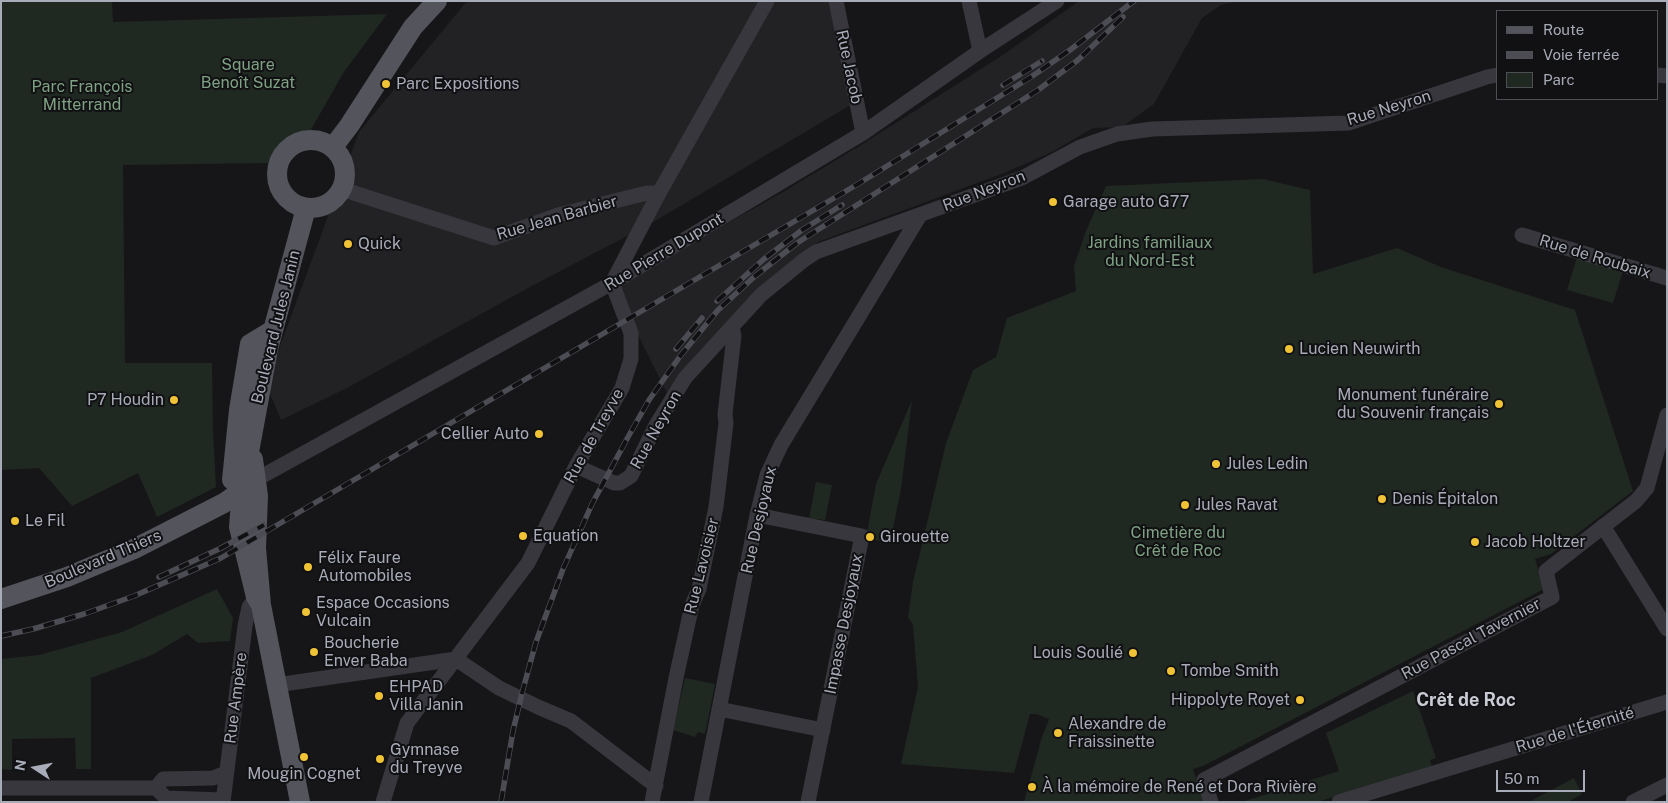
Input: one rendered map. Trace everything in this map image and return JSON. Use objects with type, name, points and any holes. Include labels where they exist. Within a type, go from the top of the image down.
[{"type":"main road","points":[[333,147],[349,126],[413,27],[437,1]]},
{"type":"main road","points":[[301,140],[323,141],[333,147],[340,156],[344,166],[345,177],[342,188],[328,204],[306,208],[292,202],[284,195],[279,185],[278,163],[283,153],[291,145],[301,140]]},
{"type":"main road","name":"Boulevard Jules Janin","points":[[300,802],[258,601],[239,527],[241,494],[258,395],[273,330],[306,208]]},
{"type":"main road","points":[[241,494],[233,477],[239,410],[250,344],[273,330]]},
{"type":"main road","name":"Boulevard Jules Janin","points":[[241,494],[256,548]]},
{"type":"main road","name":"Boulevard Jules Janin","points":[[241,494],[256,548],[258,601]]},
{"type":"main road","name":"Boulevard Thiers","points":[[1,598],[35,588],[100,564],[241,494]]},
{"type":"main road","points":[[202,514],[225,519],[239,527]]},
{"type":"street","points":[[612,283],[659,193],[767,1]]},
{"type":"street","name":"Rue Jacob","points":[[836,1],[863,133]]},
{"type":"street","points":[[969,1],[980,51]]},
{"type":"street","name":"Rue Pierre Dupont","points":[[241,494],[612,283],[863,133],[980,51],[1057,1]]},
{"type":"street","name":"Rue Neyron","points":[[576,466],[614,483],[620,483],[631,476],[655,427],[686,378],[761,295],[816,252],[1022,178],[1080,147],[1117,134],[1152,129],[1348,123],[1496,75]]},
{"type":"street","name":"Rue Jean Barbier","points":[[342,188],[494,238],[558,215],[647,193],[659,193]]},
{"type":"street","name":"Rue Desjoyaux","points":[[701,802],[757,515],[771,464],[920,216]]},
{"type":"street","name":"Rue de Roubaix","points":[[1522,235],[1667,278]]},
{"type":"street","name":"Rue de Treyve","points":[[383,802],[407,723],[528,563],[576,466],[622,388],[631,359],[632,333],[612,283]]},
{"type":"street","name":"Rue Lavoisier","points":[[652,802],[676,678],[692,605],[699,589],[716,507],[726,424],[726,397],[734,336],[732,327]]},
{"type":"street","name":"Rue Pascal Tavernier","points":[[1211,802],[1204,780],[1552,597],[1546,570],[1636,501],[1647,488],[1662,454],[1667,415]]},
{"type":"street","name":"Impasse Desjoyaux","points":[[757,515],[862,536],[808,802]]},
{"type":"street","points":[[1603,526],[1667,629]]},
{"type":"street","name":"Rue Ampère","points":[[223,801],[245,626],[249,607],[258,601]]},
{"type":"street","points":[[276,685],[456,659],[500,688],[571,721],[656,786],[660,802]]},
{"type":"street","name":"Rue de l'Éternité","points":[[1339,802],[1667,702]]},
{"type":"street","points":[[719,709],[823,730]]},
{"type":"street","points":[[156,788],[163,780],[213,778],[226,773]]},
{"type":"street","points":[[1633,802],[1667,785]]},
{"type":"street","points":[[1,788],[156,788],[166,798],[223,801]]},
{"type":"shaded area","points":[[467,1],[838,1],[859,100],[650,224],[528,288],[347,388],[281,420],[266,384],[359,132]]},
{"type":"shaded area","points":[[1079,1],[1239,1],[1221,5],[1202,18],[1154,104],[1122,127],[1093,128],[1052,152],[1004,173],[818,242],[668,395],[614,287],[783,192],[861,145],[1003,55]]},
{"type":"green space","name":"Parc François Mitterrand","points":[[1,1],[112,1],[113,22],[387,14],[344,72],[309,133],[284,146],[272,163],[123,165],[125,363],[212,363],[216,487],[157,517],[138,473],[72,506],[39,468],[1,470]]},
{"type":"green space","name":"Cimetière du Crêt de Roc","points":[[1263,179],[1310,190],[1313,274],[1397,248],[1441,267],[1575,310],[1633,491],[1551,554],[1535,559],[1544,589],[1203,766],[1193,769],[1204,802],[1024,802],[1041,740],[1049,719],[1036,714],[1030,714],[1014,773],[901,764],[918,687],[913,625],[908,617],[913,582],[946,443],[973,370],[996,357],[1007,318],[1076,291],[1074,266],[1086,231],[1106,186]]},
{"type":"green space","points":[[1577,257],[1623,271],[1613,303],[1567,290]]},
{"type":"green space","points":[[912,400],[901,489],[890,543],[866,538],[876,484]]},
{"type":"green space","points":[[816,482],[832,485],[825,520],[809,518]]},
{"type":"green space","points":[[217,589],[233,618],[230,641],[198,643],[187,634],[152,655],[91,678],[91,769],[76,769],[75,738],[12,739],[12,770],[1,769],[1,659],[39,655],[122,632]]},
{"type":"green space","points":[[685,678],[715,684],[705,734],[698,732],[695,737],[673,730]]},
{"type":"green space","points":[[1413,691],[1436,758],[1430,760],[1432,767],[1317,802],[1242,802],[1339,771],[1326,733]]},
{"type":"green space","points":[[1574,778],[1582,794],[1568,802],[1529,802]]},
{"type":"railway","points":[[1,636],[84,614],[134,596],[221,558],[858,184],[1031,77],[1134,1]]},
{"type":"railway","points":[[501,802],[513,731],[522,693],[536,642],[563,569],[592,504],[628,437],[649,400],[681,355],[718,310],[754,277],[797,243],[1038,90],[1078,60],[1123,17]]},
{"type":"railway","points":[[1003,85],[1042,61]]},
{"type":"railway","points":[[717,301],[764,259],[802,230],[842,205]]},
{"type":"railway","points":[[676,349],[702,318]]},
{"type":"railway","points":[[159,577],[219,549],[264,525]]},
{"type":"place","name":"Parc Expositions","points":[[386,84]]},
{"type":"place","name":"Garage auto G77","points":[[1053,202]]},
{"type":"place","name":"Quick","points":[[348,244]]},
{"type":"place","name":"Lucien Neuwirth","points":[[1289,349]]},
{"type":"place","name":"P7 Houdin","points":[[174,400]]},
{"type":"place","name":"Monument funéraire du Souvenir français","points":[[1499,404]]},
{"type":"place","name":"Cellier Auto","points":[[539,434]]},
{"type":"place","name":"Jules Ledin","points":[[1216,464]]},
{"type":"place","name":"Denis Épitalon","points":[[1382,499]]},
{"type":"place","name":"Jules Ravat","points":[[1185,505]]},
{"type":"place","name":"Le Fil","points":[[15,521]]},
{"type":"place","name":"Equation","points":[[523,536]]},
{"type":"place","name":"Girouette","points":[[870,537]]},
{"type":"place","name":"Jacob Holtzer","points":[[1475,542]]},
{"type":"place","name":"Félix Faure Automobiles","points":[[308,567]]},
{"type":"place","name":"Espace Occasions Vulcain","points":[[306,612]]},
{"type":"place","name":"Boucherie Enver Baba","points":[[314,652]]},
{"type":"place","name":"Louis Soulié","points":[[1133,653]]},
{"type":"place","name":"Tombe Smith","points":[[1171,671]]},
{"type":"place","name":"EHPAD Villa Janin","points":[[379,696]]},
{"type":"place","name":"Hippolyte Royet","points":[[1300,700]]},
{"type":"place","name":"Alexandre de Fraissinette","points":[[1058,733]]},
{"type":"place","name":"Mougin Cognet","points":[[304,757]]},
{"type":"place","name":"Gymnase du Treyve","points":[[380,759]]},
{"type":"place","name":"À la mémoire de René et Dora Rivière","points":[[1032,787]]},
{"type":"district","name":"Crêt de Roc","points":[[1466,700]]},
{"type":"park label","name":"Square Benoît Suzat","points":[[248,74]]},
{"type":"park label","name":"Jardins familiaux du Nord-Est","points":[[1150,252]]}]
